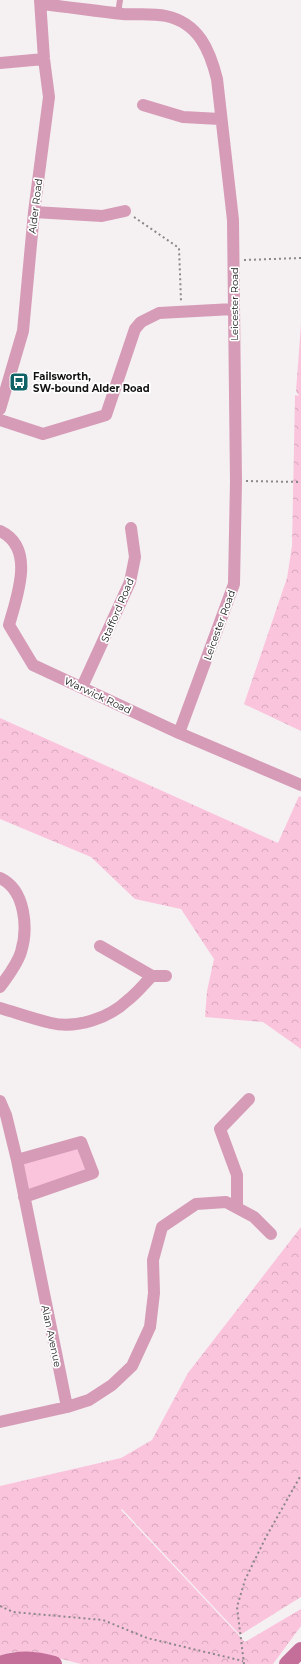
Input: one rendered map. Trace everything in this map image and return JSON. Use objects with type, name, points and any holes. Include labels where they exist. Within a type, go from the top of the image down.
[{"type":"street","name":"Leicester Road","points":[[40,2],[118,13],[166,16],[178,20],[194,31],[206,45],[213,63],[233,220],[236,481],[234,584],[179,733]]},
{"type":"street","name":"Alder Road","points":[[0,409],[23,331],[34,212],[49,97],[44,59],[40,2]]},
{"type":"street","points":[[0,63],[44,59]]},
{"type":"street","points":[[143,105],[183,117],[220,119]]},
{"type":"street","points":[[34,212],[102,216],[125,211]]},
{"type":"street","points":[[0,420],[44,434],[106,415],[136,329],[142,322],[159,313],[233,309]]},
{"type":"street","name":"Stafford Road","points":[[82,688],[130,582],[135,556],[132,528]]},
{"type":"street","name":"Warwick Road","points":[[0,531],[8,534],[21,554],[21,584],[9,625],[33,665],[179,733],[301,785]]},
{"type":"street","points":[[0,878],[14,889],[21,900],[24,930],[21,953],[0,987]]},
{"type":"street","points":[[100,946],[152,976],[166,976]]},
{"type":"street","points":[[0,1008],[52,1023],[71,1024],[91,1020],[110,1013],[127,1001],[152,976]]},
{"type":"street","points":[[237,1208],[236,1175],[220,1129],[249,1098]]},
{"type":"street","name":"Alan Avenue","points":[[0,1101],[6,1115],[17,1160],[67,1407]]},
{"type":"street","points":[[17,1160],[81,1142],[93,1173],[24,1197]]},
{"type":"street","points":[[0,1422],[67,1407],[90,1400],[112,1385],[132,1366],[150,1327],[154,1292],[152,1260],[162,1228],[196,1204],[226,1202],[254,1217],[271,1234]]},
{"type":"street","points":[[287,1664],[301,1650]]},
{"type":"street","points":[[0,1664],[14,1659],[27,1658],[54,1664]]},
{"type":"lane","points":[[118,13],[120,0]]},
{"type":"path","points":[[125,211],[179,248],[182,311]]},
{"type":"path","points":[[234,260],[301,258]]},
{"type":"path","points":[[236,481],[301,482]]},
{"type":"path","points":[[0,1606],[13,1612],[103,1620],[147,1638],[243,1663],[237,1607],[245,1580],[266,1537],[301,1475]]},
{"type":"green space","points":[[301,324],[301,731],[244,704],[287,578],[292,546],[295,395],[299,396],[296,391]]},
{"type":"green space","points":[[0,718],[278,843],[299,796],[301,797],[301,1049],[263,1022],[205,1017],[207,991],[214,959],[181,909],[135,899],[91,857],[0,819]]},
{"type":"green space","points":[[78,1148],[89,1168],[81,1174],[25,1194],[20,1163]]},
{"type":"green space","points":[[301,1227],[301,1597],[240,1635],[122,1509],[121,1510],[245,1642],[301,1609],[301,1626],[273,1664],[81,1664],[35,1652],[12,1652],[0,1656],[0,1486],[121,1458],[152,1440],[188,1373]]},
{"type":"place","name":"Failsworth, SW-bound Alder Road","points":[[19,382]]}]
